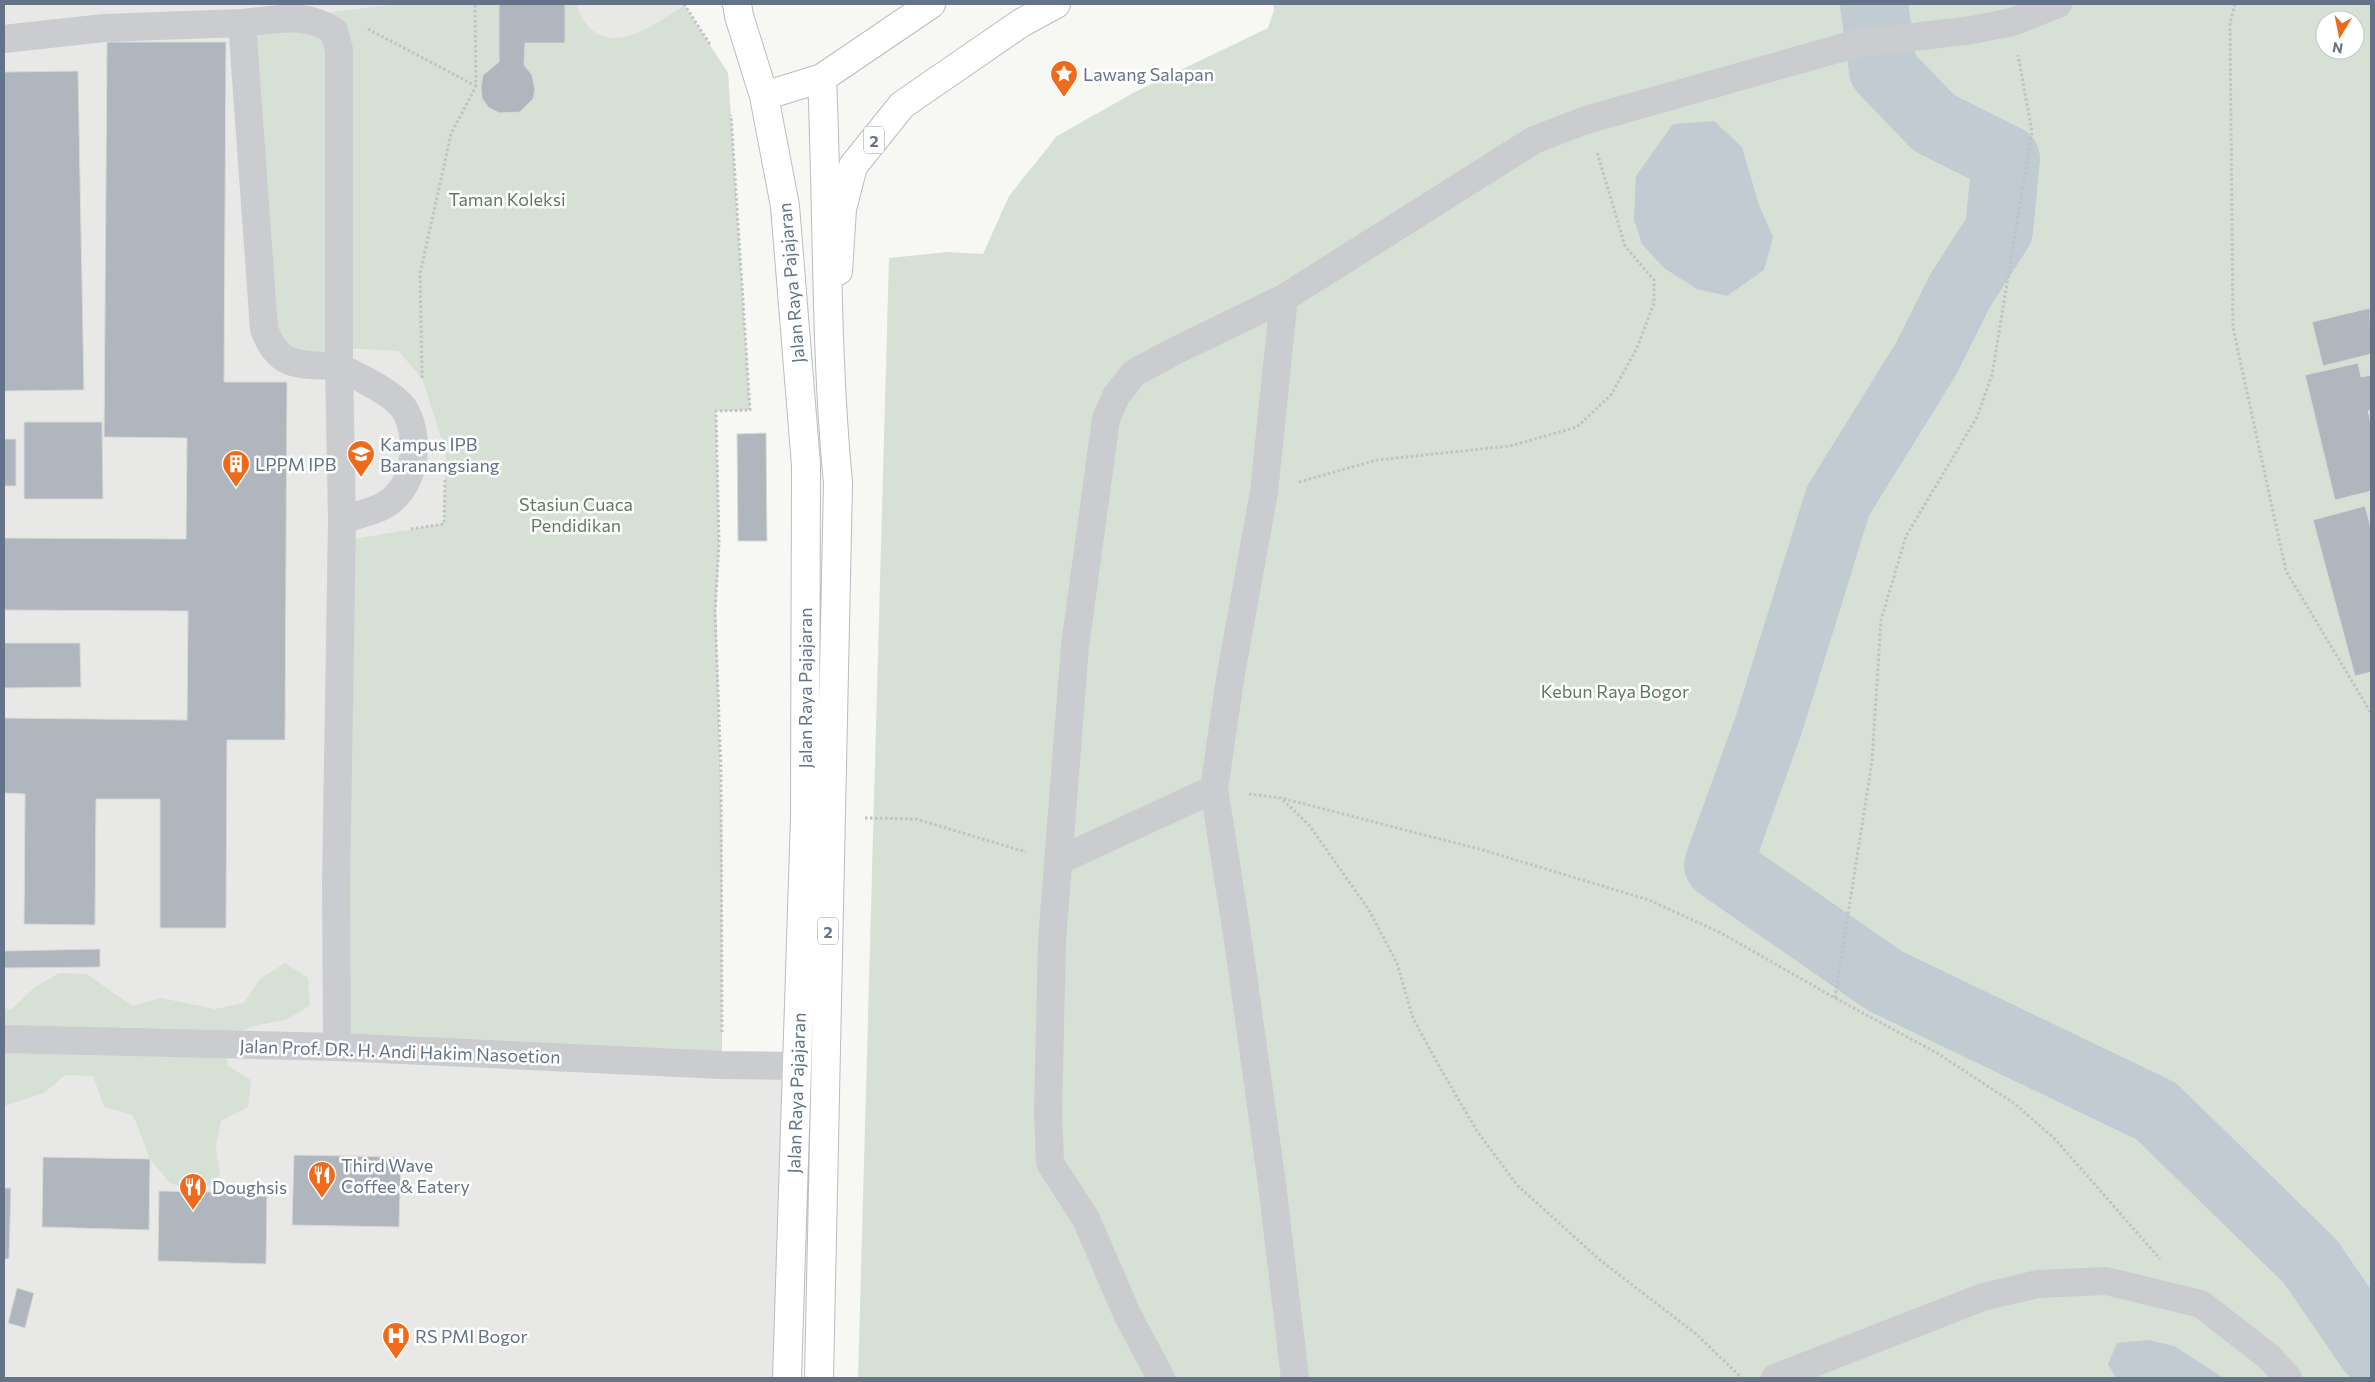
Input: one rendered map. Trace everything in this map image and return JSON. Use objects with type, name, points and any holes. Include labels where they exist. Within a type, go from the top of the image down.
[{"type":"main road","name":"Jalan Raya Pajajaran","points":[[737,4],[764,96],[787,222],[806,465],[805,816],[787,1378]]},
{"type":"main road","points":[[764,96],[822,78],[931,4]]},
{"type":"main road","name":"2","points":[[819,1378],[838,483],[832,422],[831,360],[842,209],[853,166],[902,105],[1021,23],[1056,4]]},
{"type":"main road","points":[[806,465],[831,360],[827,332],[826,170],[822,78]]},
{"type":"street","points":[[1161,1378],[1127,1314],[1086,1219],[1050,1163],[1048,1113],[1051,960],[1075,646],[1106,419],[1116,396],[1134,373],[1284,298],[1534,140],[1586,120],[1855,44],[1972,30],[2012,22],[2058,4]]},
{"type":"street","points":[[4,39],[104,28],[242,23],[304,18],[321,22],[334,31],[338,50],[339,367],[342,520],[336,894],[337,1047]]},
{"type":"street","points":[[242,23],[264,329],[270,346],[281,358],[290,362],[339,367],[379,388],[405,410],[414,441],[410,474],[397,495],[380,508],[342,520]]},
{"type":"street","points":[[1284,298],[1264,492],[1230,679],[1214,789],[1238,940],[1273,1193],[1295,1378]]},
{"type":"street","points":[[1058,861],[1214,789]]},
{"type":"street","name":"Jalan Prof. DR. H. Andi Hakim Nasoetion","points":[[4,1039],[337,1047],[722,1065],[797,1066]]},
{"type":"street","points":[[1775,1378],[1982,1297],[2038,1284],[2106,1281],[2200,1304],[2269,1357],[2288,1378]]},
{"type":"path","points":[[425,386],[422,378],[420,274],[451,134],[476,86],[475,4]]},
{"type":"path","points":[[684,4],[715,52]]},
{"type":"path","points":[[2235,4],[2230,23],[2233,328],[2286,571],[2371,713]]},
{"type":"path","points":[[1835,998],[1872,762],[1881,620],[1906,536],[1977,417],[1992,375],[2032,132],[2012,22]]},
{"type":"path","points":[[361,26],[476,86]]},
{"type":"path","points":[[722,1065],[722,771],[715,612],[719,544],[716,411],[750,410],[731,107]]},
{"type":"path","points":[[1264,492],[1377,460],[1510,446],[1577,427],[1611,395],[1637,348],[1654,303],[1654,280],[1625,246],[1605,175],[1586,120]]},
{"type":"path","points":[[407,530],[444,524],[445,476]]},
{"type":"path","points":[[1214,789],[1281,798],[1483,850],[1649,900],[1721,933],[1835,998],[1938,1053],[2015,1104],[2055,1139],[2119,1215],[2163,1263]]},
{"type":"path","points":[[1281,798],[1309,826],[1369,910],[1397,963],[1414,1018],[1439,1066],[1477,1131],[1517,1185],[1600,1260],[1696,1334],[1743,1378]]},
{"type":"path","points":[[830,817],[916,819],[1058,861]]},
{"type":"shaded area","name":"Kampus IPB Baranangsiang","points":[[4,4],[684,4],[728,73],[750,410],[716,411],[719,544],[716,609],[722,844],[722,1064],[797,1066],[787,1378],[4,1378]]},
{"type":"shaded area","points":[[1714,121],[1742,147],[1759,205],[1773,237],[1764,270],[1727,296],[1697,289],[1664,268],[1642,244],[1634,220],[1636,176],[1673,124]]},
{"type":"shaded area","points":[[2148,1340],[2174,1346],[2224,1378],[2116,1378],[2108,1364],[2117,1343]]},
{"type":"green space","points":[[397,4],[577,4],[582,18],[592,30],[603,36],[615,38],[640,32],[684,6],[728,73],[750,410],[716,411],[719,544],[716,609],[722,844],[722,1065],[337,1047],[341,541],[444,524],[446,453],[422,378],[398,351],[340,348],[339,367],[281,358],[242,23]]},
{"type":"green space","name":"Kebun Raya Bogor","points":[[1273,4],[2371,4],[2371,1378],[858,1378],[889,258],[948,252],[983,254],[1009,196],[1057,136],[1135,92],[1268,28],[1274,10]]},
{"type":"green space","points":[[285,963],[308,978],[310,1006],[285,1020],[252,1026],[224,1040],[228,1066],[251,1080],[248,1107],[221,1121],[216,1147],[220,1175],[200,1194],[170,1183],[150,1159],[133,1115],[104,1107],[93,1076],[65,1075],[44,1093],[4,1106],[4,1008],[11,1010],[34,988],[59,973],[87,974],[132,1006],[161,998],[215,1009],[244,1003],[260,979]]},
{"type":"building","points":[[499,4],[565,4],[565,43],[525,43],[524,65],[532,75],[535,90],[533,99],[520,112],[499,113],[488,107],[482,98],[483,75],[499,62]]},
{"type":"building","name":"LPPM IPB","points":[[107,42],[226,42],[224,382],[287,382],[285,740],[227,740],[226,928],[160,928],[160,799],[96,799],[95,925],[24,924],[25,794],[4,793],[4,718],[187,720],[188,611],[4,610],[4,538],[186,539],[187,438],[104,437]]},
{"type":"building","points":[[78,71],[84,390],[4,391],[4,72]]},
{"type":"building","points":[[2370,308],[2371,354],[2323,366],[2312,322]]},
{"type":"building","points":[[2358,363],[2361,377],[2371,375],[2371,410],[2368,411],[2371,423],[2371,491],[2335,500],[2305,375]]},
{"type":"building","points":[[24,422],[102,422],[103,499],[24,499]]},
{"type":"building","points":[[766,433],[767,541],[738,541],[737,434]]},
{"type":"building","points":[[4,439],[16,439],[16,486],[4,486]]},
{"type":"building","points":[[2365,506],[2371,528],[2371,672],[2355,676],[2313,520]]},
{"type":"building","points":[[4,643],[80,643],[81,687],[4,688]]},
{"type":"building","points":[[100,949],[100,967],[4,968],[4,951]]},
{"type":"building","points":[[294,1155],[401,1157],[399,1227],[292,1225]]},
{"type":"building","points":[[43,1157],[150,1159],[149,1230],[42,1227]]},
{"type":"building","points":[[4,1188],[11,1188],[9,1259],[4,1259]]},
{"type":"building","points":[[159,1191],[267,1193],[266,1264],[158,1261]]},
{"type":"building","points":[[17,1288],[34,1293],[25,1328],[8,1323]]},
{"type":"waterway","points":[[1874,4],[1883,70],[1934,123],[2006,159],[1999,230],[1960,291],[1926,359],[1838,501],[1769,724],[1718,865],[1885,981],[2156,1111],[2310,1261],[2371,1350]]},
{"type":"place","name":"Lawang Salapan","points":[[1064,98]]},
{"type":"place","name":"Kampus IPB Baranangsiang","points":[[361,478]]},
{"type":"place","name":"LPPM IPB","points":[[236,488]]},
{"type":"place","name":"Third Wave Coffee & Eatery","points":[[322,1199]]},
{"type":"place","name":"Doughsis","points":[[193,1211]]},
{"type":"place","name":"RS PMI Bogor","points":[[396,1360]]},
{"type":"park label","name":"Taman Koleksi","points":[[507,199]]},
{"type":"park label","name":"Stasiun Cuaca Pendidikan","points":[[576,514]]}]
